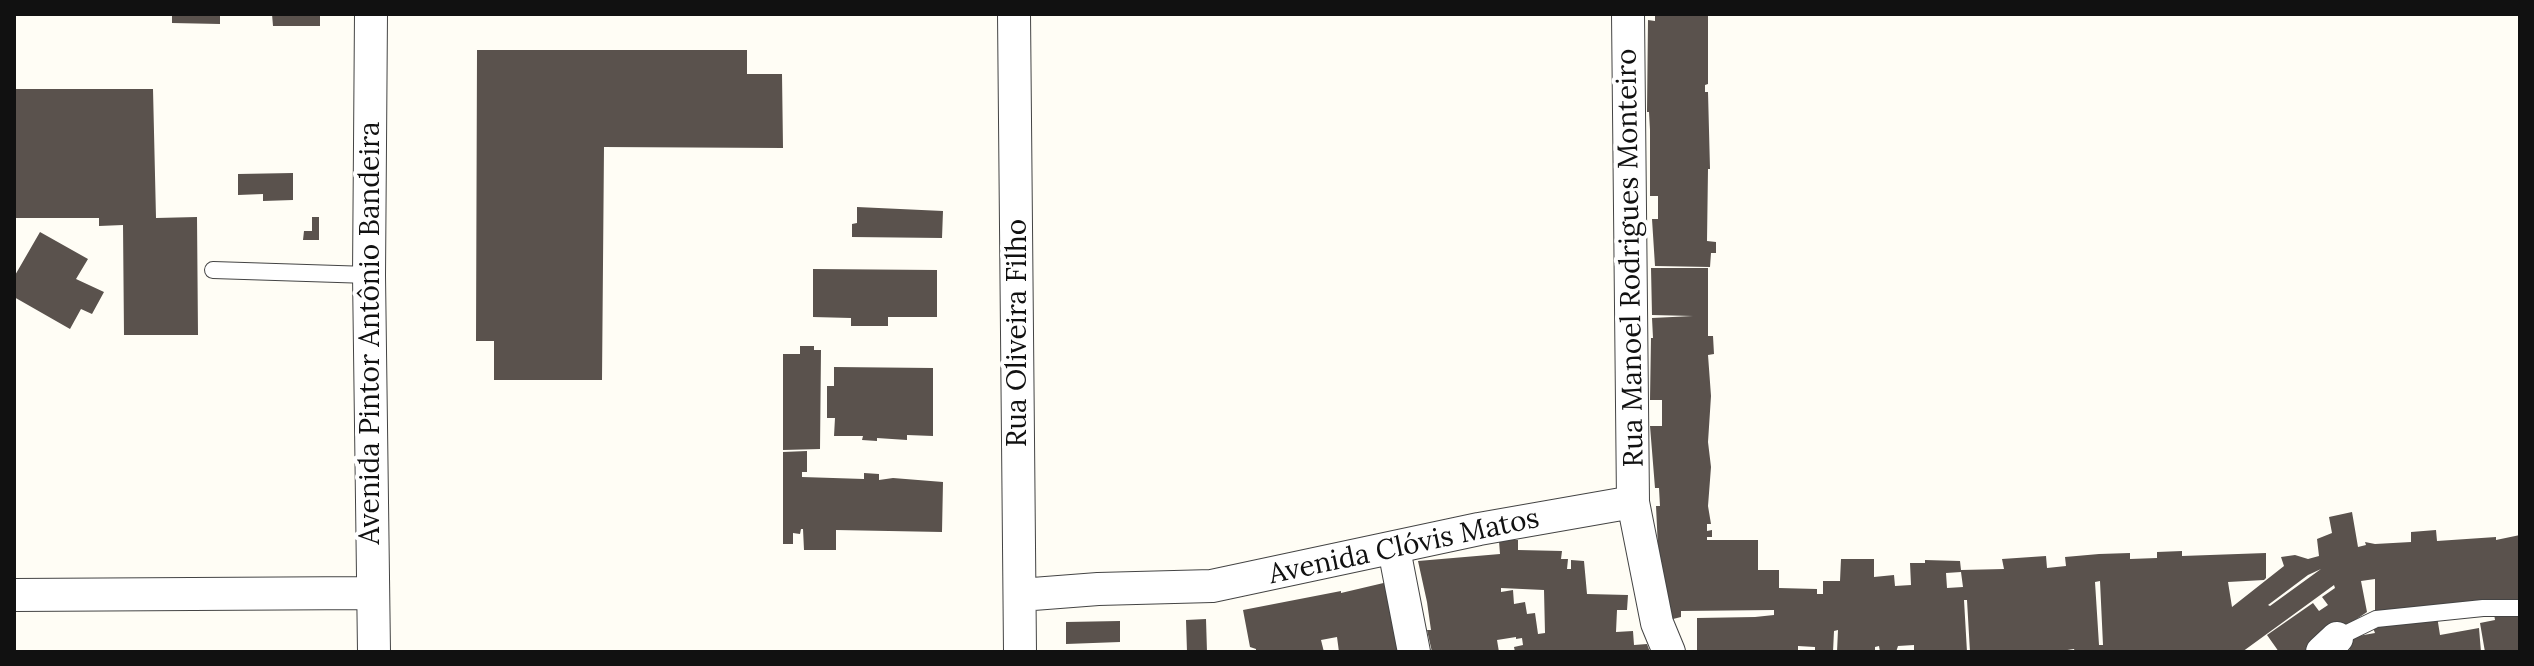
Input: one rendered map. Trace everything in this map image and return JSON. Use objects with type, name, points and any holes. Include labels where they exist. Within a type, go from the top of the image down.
[{"type":"street","name":"Avenida Pintor Antônio Bandeira","points":[[371,14],[369,275],[374,652]]},
{"type":"street","name":"Rua Oliveira Filho","points":[[1014,14],[1020,652]]},
{"type":"street","name":"Rua Manoel Rodrigues Monteiro","points":[[1628,14],[1633,502]]},
{"type":"street","name":"Avenida Clóvis Matos","points":[[1020,595],[1212,586],[1479,529],[1633,502]]},
{"type":"street","points":[[1633,502],[1657,623],[1669,652]]},
{"type":"street","points":[[1394,549],[1414,652]]},
{"type":"street","points":[[14,595],[371,593]]},
{"type":"lane","points":[[213,270],[369,275]]},
{"type":"lane","points":[[2330,645],[2376,619],[2483,608],[2520,608]]},
{"type":"building","points":[[172,14],[220,14],[220,24],[172,23]]},
{"type":"building","points":[[272,14],[320,14],[320,26],[273,26]]},
{"type":"building","points":[[1655,14],[1708,14],[1708,84],[1705,85],[1705,92],[1708,92],[1710,169],[1707,241],[1716,242],[1716,253],[1711,253],[1710,267],[1655,266],[1652,219],[1658,219],[1658,196],[1650,196],[1647,112],[1648,20],[1655,21]]},
{"type":"building","points":[[477,50],[747,50],[747,74],[782,74],[783,148],[604,147],[602,380],[494,380],[494,341],[476,341]]},
{"type":"building","points":[[14,89],[153,89],[156,218],[197,217],[198,335],[124,335],[123,225],[99,226],[99,218],[14,218]]},
{"type":"building","points":[[293,173],[293,200],[263,201],[263,194],[238,195],[238,174]]},
{"type":"building","points":[[857,207],[943,211],[942,238],[852,237],[852,224],[857,223]]},
{"type":"building","points":[[312,217],[319,217],[319,240],[303,240],[304,231],[312,231]]},
{"type":"building","points":[[40,232],[88,259],[76,279],[104,292],[92,314],[81,309],[70,329],[14,297],[14,277]]},
{"type":"building","points":[[1651,268],[1708,268],[1708,336],[1713,336],[1714,354],[1708,355],[1711,467],[1708,506],[1711,524],[1707,524],[1707,531],[1712,530],[1712,537],[1707,537],[1707,540],[1758,540],[1758,570],[1779,570],[1779,588],[1817,589],[1817,594],[1823,594],[1823,581],[1840,581],[1841,559],[1874,559],[1874,577],[1894,575],[1895,586],[1911,585],[1910,563],[1925,563],[1925,560],[1960,561],[1961,570],[2004,569],[2002,559],[2046,556],[2047,568],[2066,566],[2065,557],[2099,554],[2130,553],[2130,559],[2157,558],[2157,552],[2182,551],[2182,556],[2266,553],[2264,580],[2228,582],[2232,607],[2284,566],[2281,557],[2295,555],[2308,559],[2319,556],[2317,539],[2332,533],[2329,517],[2352,512],[2358,547],[2366,545],[2365,542],[2411,542],[2411,532],[2436,530],[2437,541],[2496,537],[2496,540],[2520,535],[2520,603],[2375,613],[2375,579],[2361,581],[2367,612],[2308,652],[2279,652],[2267,635],[2313,603],[2319,611],[2328,605],[2322,597],[2335,588],[2334,585],[2242,652],[2075,652],[2074,649],[2054,652],[1970,652],[1967,600],[1964,600],[1967,652],[1914,652],[1914,645],[1898,646],[1896,652],[1880,652],[1879,646],[1875,647],[1875,652],[1837,652],[1838,630],[1834,631],[1833,652],[1815,652],[1815,647],[1798,646],[1798,652],[1697,652],[1697,618],[1755,617],[1774,615],[1774,610],[1681,611],[1681,617],[1669,620],[1660,590],[1656,506],[1660,506],[1659,488],[1655,488],[1650,426],[1662,426],[1662,400],[1650,400],[1652,318],[1693,316],[1652,315]],"holes":[[[2321,569],[2268,605],[2308,575]],[[1961,572],[1963,587],[1947,588],[1946,573]],[[2100,581],[2103,645],[2099,645],[2095,582]]]},
{"type":"building","points":[[813,269],[937,270],[937,317],[888,317],[888,326],[851,326],[851,318],[813,317]]},
{"type":"building","points":[[800,346],[814,346],[814,350],[821,350],[820,449],[783,450],[783,354],[800,354]]},
{"type":"building","points":[[834,367],[933,368],[933,436],[907,435],[907,440],[877,438],[877,441],[862,440],[863,436],[834,436],[835,418],[827,418],[827,386],[834,386]]},
{"type":"building","points":[[807,451],[807,472],[802,472],[802,477],[864,479],[864,473],[879,474],[879,480],[893,478],[943,482],[942,532],[836,530],[836,550],[804,550],[801,529],[800,534],[793,533],[793,544],[783,544],[783,452]]},
{"type":"building","points":[[1518,540],[1518,550],[1562,551],[1561,559],[1568,559],[1567,569],[1571,569],[1571,560],[1584,561],[1587,594],[1628,595],[1627,610],[1617,610],[1616,632],[1633,631],[1634,645],[1647,644],[1650,652],[1515,652],[1514,647],[1523,645],[1522,638],[1516,637],[1497,640],[1499,652],[1432,652],[1427,630],[1431,630],[1427,602],[1418,561],[1500,554],[1499,541]],"holes":[[[1501,588],[1544,590],[1545,633],[1538,634],[1535,613],[1527,614],[1525,602],[1514,604],[1513,590],[1501,592]]]},
{"type":"building","points":[[1392,581],[1409,652],[1339,652],[1337,637],[1321,640],[1324,652],[1256,652],[1250,647],[1243,610]]},
{"type":"building","points":[[2520,611],[2520,652],[2485,652],[2480,623],[2495,620],[2494,614]]},
{"type":"building","points":[[2437,616],[2440,635],[2479,628],[2481,652],[2350,652],[2347,638],[2375,633],[2373,628]]},
{"type":"building","points":[[1206,619],[1207,652],[1187,652],[1186,620]]},
{"type":"building","points":[[1120,621],[1120,642],[1066,644],[1066,622]]}]
